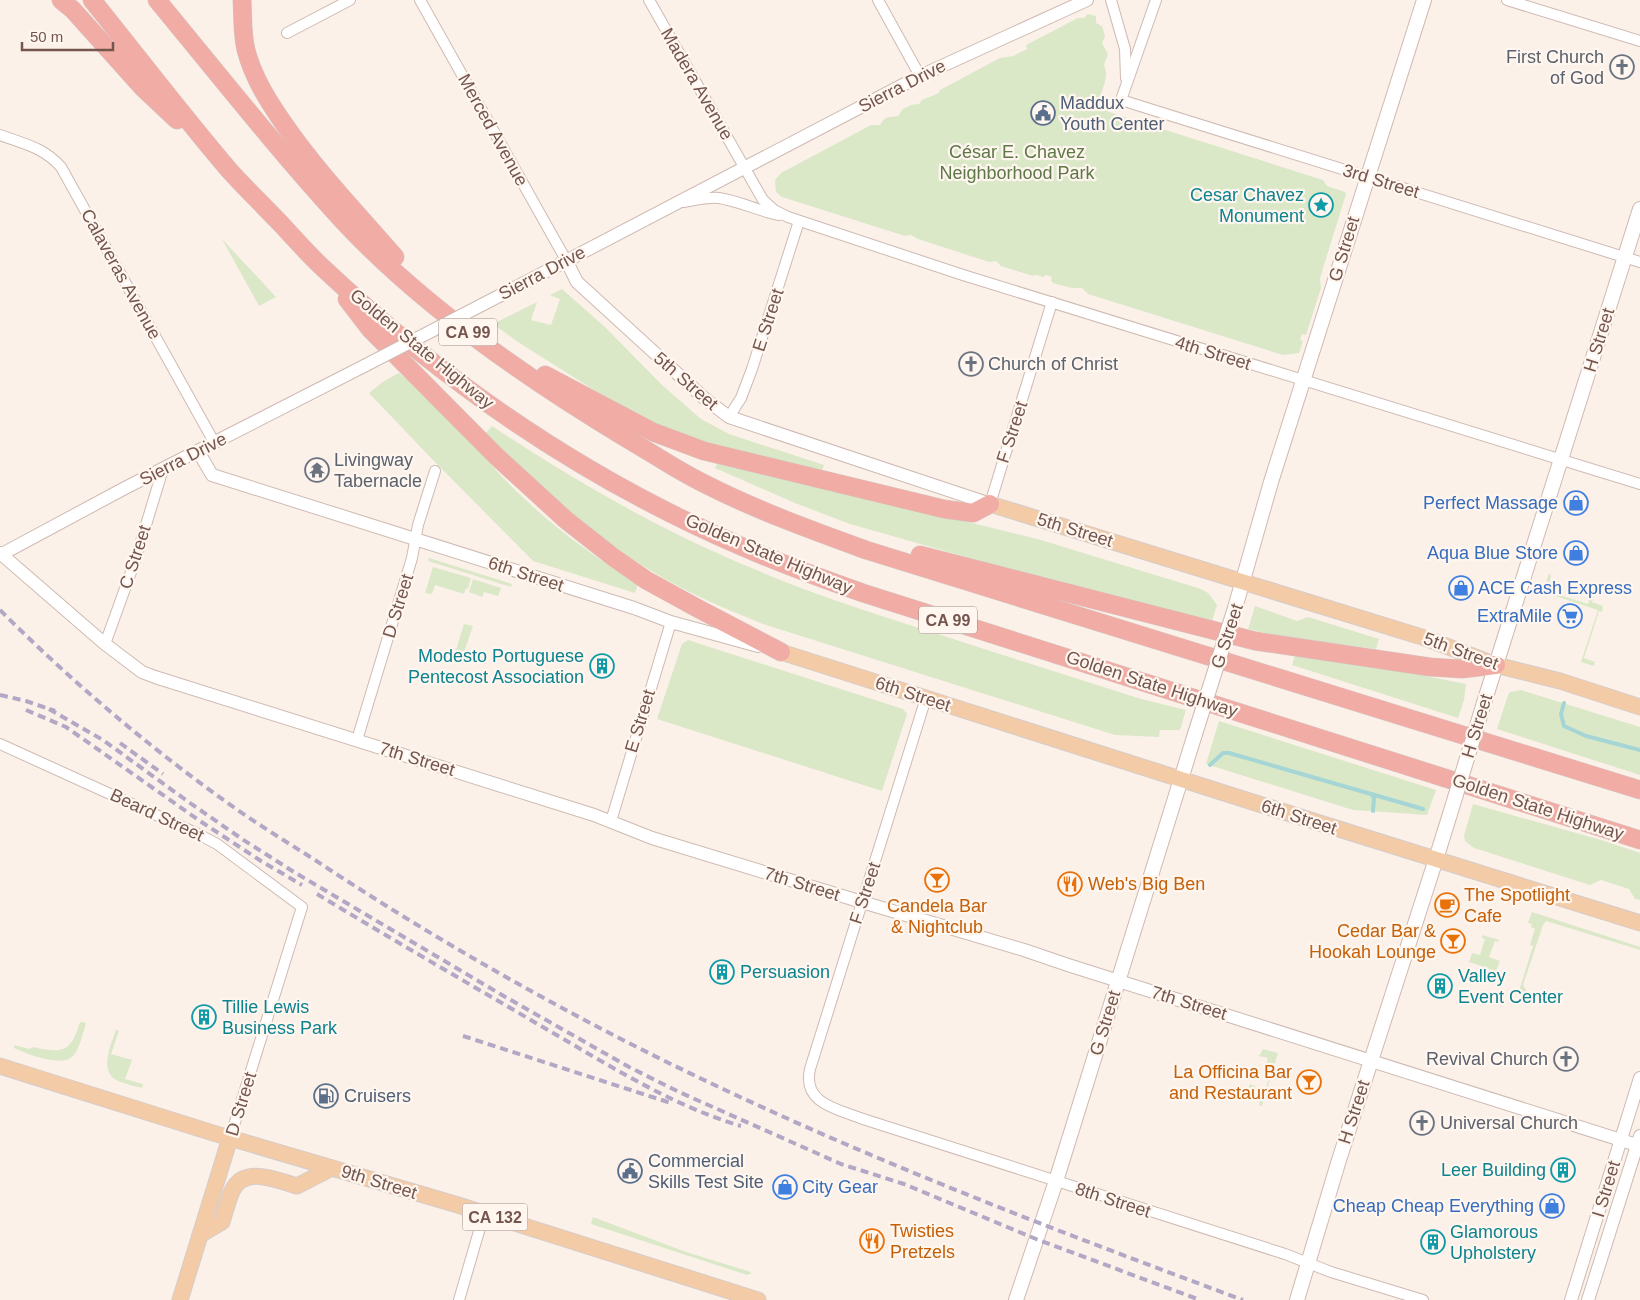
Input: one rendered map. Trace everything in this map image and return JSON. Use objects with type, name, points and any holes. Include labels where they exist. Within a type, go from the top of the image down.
[{"type":"highway","points":[[61,0],[73,10],[142,87],[230,171]]},
{"type":"highway","name":"Golden State Highway","points":[[92,0],[230,171],[322,267],[453,379],[518,424],[593,471],[740,546],[785,565],[863,593],[1640,840]]},
{"type":"highway","name":"CA 99","points":[[157,0],[274,142],[344,222],[393,270],[477,339],[554,393],[703,483],[800,526],[866,550],[1640,790]]},
{"type":"highway","points":[[242,0],[246,48],[252,70],[271,106],[298,145],[331,186],[441,310]]},
{"type":"highway","points":[[322,267],[370,329],[503,463],[566,520],[613,558],[646,580],[781,652]]},
{"type":"highway","points":[[477,339],[653,432],[704,451],[944,509],[973,513],[990,504]]},
{"type":"highway","points":[[866,550],[921,555],[1255,641],[1430,667],[1462,670],[1496,665]]},
{"type":"main road","name":"G Street","points":[[1016,1300],[1056,1182],[1181,778],[1244,582],[1271,482],[1424,0]]},
{"type":"main road","name":"H Street","points":[[1297,1300],[1339,1160],[1436,859],[1640,209]]},
{"type":"main road","name":"5th Street","points":[[990,504],[1425,638],[1469,653],[1496,665],[1560,681],[1640,707]]},
{"type":"main road","name":"6th Street","points":[[781,652],[1181,778],[1347,833],[1640,923]]},
{"type":"main road","name":"9th Street","points":[[0,1066],[230,1138],[484,1214],[739,1297],[758,1300]]},
{"type":"main road","name":"D Street","points":[[180,1300],[230,1138]]},
{"type":"main road","points":[[200,1235],[222,1222],[233,1189],[248,1176],[256,1175],[297,1186],[332,1168]]},
{"type":"street","points":[[287,32],[350,0]]},
{"type":"street","name":"Merced Avenue","points":[[420,0],[566,260]]},
{"type":"street","name":"Madera Avenue","points":[[649,0],[745,168]]},
{"type":"street","points":[[878,0],[920,76]]},
{"type":"street","name":"Sierra Drive","points":[[1,553],[920,76],[1087,0]]},
{"type":"street","points":[[1111,0],[1125,49],[1126,84]]},
{"type":"street","points":[[1126,84],[1156,0]]},
{"type":"street","points":[[1507,0],[1640,40]]},
{"type":"street","name":"3rd Street","points":[[1126,84],[1121,100],[1640,262]]},
{"type":"street","name":"Calaveras Avenue","points":[[0,135],[42,150],[61,167],[214,442]]},
{"type":"street","name":"4th Street","points":[[745,168],[763,200],[774,210],[799,222],[1303,381],[1640,484]]},
{"type":"street","name":"4th Street","points":[[674,204],[720,198],[764,212],[788,217]]},
{"type":"street","name":"E Street","points":[[729,417],[741,398],[752,369],[799,222]]},
{"type":"street","name":"5th Street","points":[[566,260],[577,282],[704,398],[729,417],[990,504]]},
{"type":"street","name":"F Street","points":[[990,504],[1052,302]]},
{"type":"street","name":"6th Street","points":[[198,451],[212,475],[634,608],[671,622],[781,652]]},
{"type":"street","name":"C Street","points":[[105,644],[135,561],[163,469]]},
{"type":"street","name":"D Street","points":[[357,740],[412,558],[418,525],[435,471]]},
{"type":"street","name":"7th Street","points":[[1,553],[105,644],[142,672],[155,677],[611,821],[652,838],[1024,950],[1621,1140],[1639,1143]]},
{"type":"street","name":"E Street","points":[[611,821],[671,622]]},
{"type":"street","name":"F Street","points":[[810,1088],[808,1078],[810,1070],[926,698]]},
{"type":"street","name":"Beard Street","points":[[0,744],[211,840],[302,907]]},
{"type":"street","name":"D Street","points":[[230,1138],[302,907]]},
{"type":"street","name":"I Street","points":[[1571,1300],[1640,1078]]},
{"type":"street","name":"8th Street","points":[[810,1088],[814,1097],[823,1103],[863,1119],[1424,1300]]},
{"type":"street","name":"I Street","points":[[1588,1300],[1639,1143]]},
{"type":"street","points":[[459,1300],[484,1214]]},
{"type":"green space","name":"César E. Chavez Neighborhood Park","points":[[1088,14],[1096,16],[1096,23],[1102,26],[1105,36],[1102,43],[1108,54],[1104,65],[1106,77],[1100,99],[1102,109],[1323,180],[1327,186],[1345,192],[1346,194],[1320,278],[1321,288],[1306,335],[1302,334],[1300,340],[1303,341],[1299,353],[1283,355],[1088,294],[1082,288],[1072,288],[1053,283],[1052,277],[1046,275],[1043,277],[1033,276],[1001,266],[996,261],[989,262],[911,235],[905,236],[782,197],[776,192],[775,180],[781,173],[871,125],[880,125],[886,118],[898,116],[903,109],[919,104],[922,100],[939,93],[940,90],[1000,58],[1013,56],[1027,49],[1026,45],[1078,18],[1084,18]]},
{"type":"green space","points":[[222,239],[276,297],[259,306]]},
{"type":"green space","points":[[562,289],[606,328],[662,385],[701,419],[729,434],[824,465],[822,470],[713,445],[658,425],[594,390],[493,324],[537,302],[531,320],[551,325],[560,299],[550,295]]},
{"type":"green space","points":[[399,373],[426,394],[512,487],[546,518],[581,546],[638,584],[635,593],[533,561],[369,393],[384,381]]},
{"type":"green space","points":[[492,426],[619,504],[719,554],[778,579],[874,613],[1141,699],[1186,710],[1180,730],[1160,730],[1159,737],[1115,735],[763,624],[716,604],[654,573],[599,535],[540,486],[485,434]]},
{"type":"green space","points":[[719,461],[1041,540],[1201,589],[1208,593],[1217,605],[1212,621],[1047,580],[850,524],[795,503],[715,468]]},
{"type":"green space","points":[[429,558],[512,584],[511,587],[428,561]]},
{"type":"green space","points":[[433,567],[471,578],[468,589],[466,588],[464,594],[435,585],[432,594],[425,593]]},
{"type":"green space","points":[[1549,573],[1551,576],[1547,591],[1588,604],[1591,595],[1594,596],[1592,602],[1603,606],[1602,612],[1599,611],[1584,658],[1595,662],[1594,666],[1581,662],[1598,610],[1543,592]]},
{"type":"green space","points":[[473,579],[501,588],[498,596],[484,592],[482,597],[469,592]]},
{"type":"green space","points":[[1255,606],[1297,621],[1308,617],[1379,639],[1376,649],[1278,636],[1248,629]]},
{"type":"green space","points":[[464,624],[473,626],[463,655],[455,653]]},
{"type":"green space","points":[[688,640],[903,709],[907,714],[882,791],[657,719],[682,644]]},
{"type":"green space","points":[[1296,652],[1466,684],[1464,700],[1458,718],[1292,665]]},
{"type":"green space","points":[[1521,690],[1640,727],[1640,775],[1497,729],[1508,695],[1510,692]]},
{"type":"green space","points":[[1219,721],[1436,790],[1427,815],[1353,810],[1206,764]]},
{"type":"green space","points":[[1473,804],[1640,853],[1640,900],[1635,899],[1629,889],[1601,880],[1590,885],[1474,848],[1465,841],[1464,836]]},
{"type":"green space","points":[[1532,912],[1640,947],[1640,950],[1546,921],[1523,985],[1528,993],[1519,991],[1533,946],[1530,945],[1535,929],[1531,927],[1532,924],[1528,923]]},
{"type":"green space","points":[[1482,935],[1499,940],[1498,942],[1495,941],[1489,957],[1500,961],[1496,971],[1469,962],[1472,953],[1480,955],[1485,939],[1482,938]]},
{"type":"green space","points":[[80,1022],[86,1023],[78,1049],[73,1056],[67,1059],[60,1061],[44,1059],[14,1048],[14,1045],[29,1049],[34,1047],[59,1050],[69,1045],[73,1040]]},
{"type":"green space","points":[[116,1030],[119,1031],[111,1054],[132,1060],[125,1079],[143,1084],[142,1088],[118,1081],[112,1077],[109,1071],[107,1065],[108,1057]]},
{"type":"green space","points":[[1263,1049],[1278,1053],[1262,1106],[1259,1105],[1261,1097],[1247,1093],[1250,1084],[1259,1088],[1257,1094],[1263,1096],[1272,1070],[1265,1067],[1268,1058],[1259,1056]]},
{"type":"green space","points":[[593,1217],[686,1252],[751,1272],[747,1275],[591,1224]]},
{"type":"waterway","points":[[1564,703],[1561,714],[1564,726],[1586,736],[1640,750]]},
{"type":"waterway","points":[[1210,765],[1223,753],[1229,753],[1423,809]]},
{"type":"waterway","points":[[1372,794],[1374,798],[1373,811]]},
{"type":"railway","points":[[0,610],[108,710],[225,801],[364,892],[515,982],[670,1064],[851,1147],[1046,1226],[1243,1300]]},
{"type":"railway","points":[[0,695],[26,701],[55,711]]},
{"type":"railway","points":[[49,709],[103,740],[242,839],[294,872],[502,995],[629,1067],[679,1092],[841,1164],[904,1184],[1036,1239],[1200,1300]]},
{"type":"railway","points":[[26,710],[66,727],[200,821],[302,885]]},
{"type":"railway","points":[[120,743],[163,774]]},
{"type":"railway","points":[[317,894],[642,1084],[691,1108],[741,1126]]},
{"type":"railway","points":[[463,1036],[671,1103]]},
{"type":"place","name":"First Church of God","points":[[1622,67]]},
{"type":"place","name":"Maddux Youth Center","points":[[1043,113]]},
{"type":"place","name":"Cesar Chavez Monument","points":[[1321,205]]},
{"type":"place","name":"Church of Christ","points":[[971,364]]},
{"type":"place","name":"Livingway Tabernacle","points":[[317,470]]},
{"type":"place","name":"Perfect Massage","points":[[1576,503]]},
{"type":"place","name":"Aqua Blue Store","points":[[1576,553]]},
{"type":"place","name":"ACE Cash Express","points":[[1461,588]]},
{"type":"place","name":"ExtraMile","points":[[1570,616]]},
{"type":"place","name":"Modesto Portuguese Pentecost Association","points":[[602,666]]},
{"type":"place","name":"Candela Bar & Nightclub","points":[[937,880]]},
{"type":"place","name":"Web's Big Ben","points":[[1070,884]]},
{"type":"place","name":"The Spotlight Cafe","points":[[1447,905]]},
{"type":"place","name":"Cedar Bar & Hookah Lounge","points":[[1453,941]]},
{"type":"place","name":"Persuasion","points":[[722,972]]},
{"type":"place","name":"Valley Event Center","points":[[1440,986]]},
{"type":"place","name":"Tillie Lewis Business Park","points":[[204,1017]]},
{"type":"place","name":"Revival Church","points":[[1566,1059]]},
{"type":"place","name":"La Officina Bar and Restaurant","points":[[1309,1082]]},
{"type":"place","name":"Cruisers","points":[[326,1096]]},
{"type":"place","name":"Universal Church","points":[[1422,1123]]},
{"type":"place","name":"Leer Building","points":[[1563,1170]]},
{"type":"place","name":"Commercial Skills Test Site","points":[[630,1171]]},
{"type":"place","name":"City Gear","points":[[785,1187]]},
{"type":"place","name":"Cheap Cheap Everything","points":[[1552,1206]]},
{"type":"place","name":"Twisties Pretzels","points":[[872,1241]]},
{"type":"place","name":"Glamorous Upholstery","points":[[1433,1242]]}]
